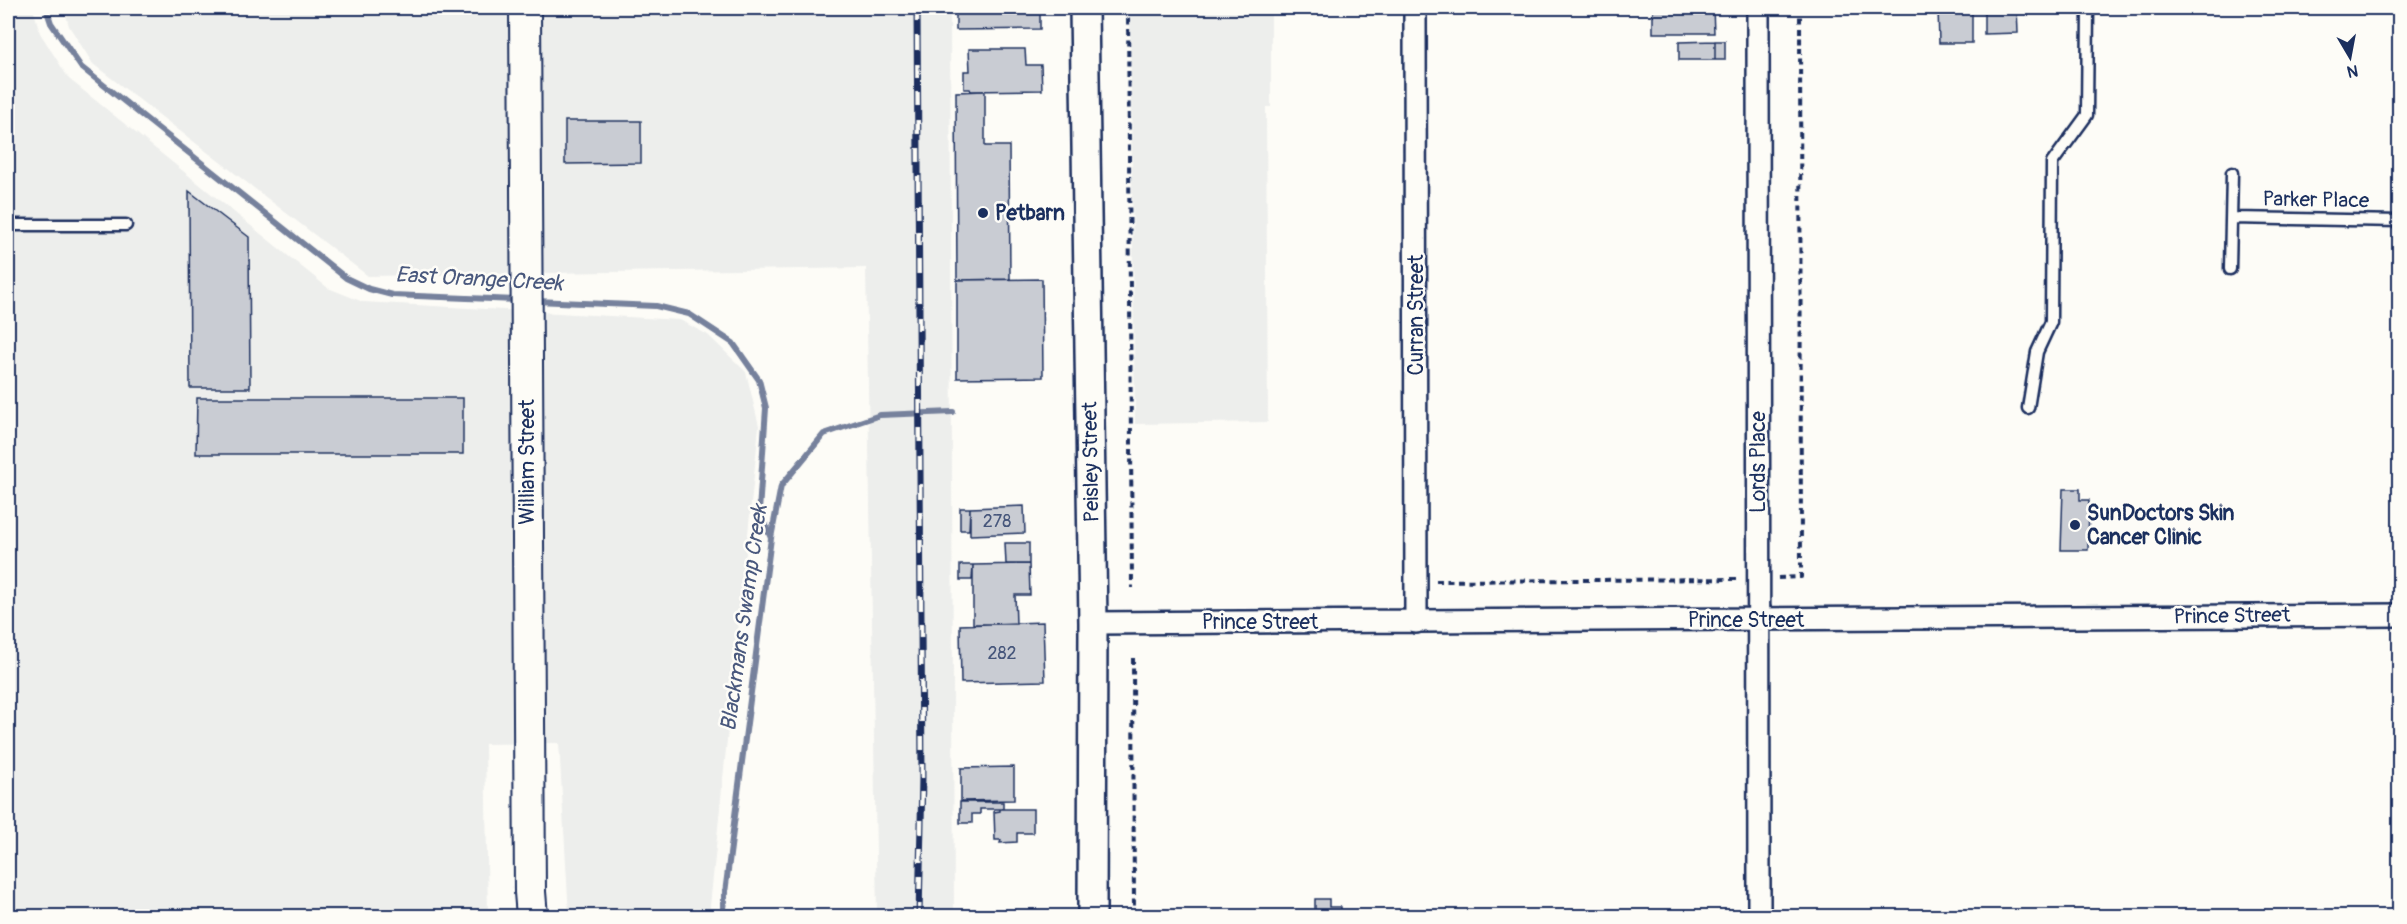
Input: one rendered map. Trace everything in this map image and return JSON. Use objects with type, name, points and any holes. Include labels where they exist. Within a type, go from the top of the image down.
[{"type":"main road","name":"William Street","points":[[525,8],[532,916]]},
{"type":"street","name":"Peisley Street","points":[[1084,8],[1093,623],[1092,916]]},
{"type":"street","name":"Curran Street","points":[[1415,8],[1416,622]]},
{"type":"street","name":"Lords Place","points":[[1758,8],[1759,916]]},
{"type":"street","name":"Prince Street","points":[[1093,623],[2400,615]]},
{"type":"lane","points":[[2028,408],[2037,352],[2051,322],[2052,163],[2087,115],[2088,8]]},
{"type":"lane","name":"Parker Place","points":[[2230,269],[2232,173]]},
{"type":"lane","name":"Parker Place","points":[[2232,218],[2400,221]]},
{"type":"lane","points":[[8,225],[126,225]]},
{"type":"path","points":[[1128,8],[1132,588]]},
{"type":"path","points":[[1416,581],[1801,577],[1800,8]]},
{"type":"path","points":[[1133,658],[1134,916]]},
{"type":"shaded area","points":[[8,8],[33,8],[40,33],[69,79],[328,288],[363,302],[680,320],[708,335],[746,372],[759,426],[709,916],[569,916],[559,743],[485,744],[488,916],[8,916]]},
{"type":"shaded area","points":[[64,8],[950,8],[954,916],[877,916],[866,268],[368,276],[93,64],[69,26]]},
{"type":"shaded area","points":[[1130,8],[1271,8],[1271,107],[1266,107],[1268,422],[1135,424]]},
{"type":"building","points":[[956,8],[1040,8],[1040,29],[956,30]]},
{"type":"building","points":[[1653,8],[1713,8],[1714,33],[1653,33]]},
{"type":"building","points":[[1938,8],[1972,8],[1972,43],[1939,43]]},
{"type":"building","points":[[1984,8],[2017,8],[2018,33],[1984,34]]},
{"type":"building","points":[[1715,41],[1715,60],[1679,60],[1679,42]]},
{"type":"building","points":[[1715,41],[1725,41],[1725,60],[1715,60]]},
{"type":"building","points":[[969,49],[1025,49],[1026,65],[1041,65],[1042,90],[971,91],[964,89],[964,71],[970,71]]},
{"type":"building","name":"Petbarn","points":[[985,91],[985,146],[1009,146],[1010,279],[957,280],[956,92]]},
{"type":"building","points":[[565,121],[641,121],[641,163],[565,164]]},
{"type":"building","points":[[189,191],[249,237],[250,388],[190,388]]},
{"type":"building","points":[[1042,279],[1043,377],[957,378],[957,280]]},
{"type":"building","points":[[197,398],[463,398],[463,454],[196,454]]},
{"type":"building","name":"SunDoctors Skin Cancer Clinic","points":[[2063,489],[2080,489],[2080,500],[2089,500],[2088,550],[2061,550]]},
{"type":"building","points":[[1024,506],[1025,533],[970,535],[970,508]]},
{"type":"building","points":[[960,508],[970,508],[969,530],[960,530]]},
{"type":"building","points":[[1005,543],[1029,543],[1029,564],[1006,564]]},
{"type":"building","points":[[1029,564],[1030,595],[1015,595],[1016,624],[973,624],[973,565]]},
{"type":"building","points":[[960,565],[973,565],[972,580],[960,580]]},
{"type":"building","points":[[1043,622],[1045,681],[961,683],[960,625]]},
{"type":"building","points":[[1014,767],[1014,800],[961,801],[961,768]]},
{"type":"building","points":[[960,802],[1003,802],[1003,809],[980,809],[980,814],[972,814],[972,823],[960,823]]},
{"type":"building","points":[[1000,809],[1033,809],[1033,833],[1017,833],[1017,842],[1000,843],[1001,840],[995,840],[994,812]]},
{"type":"building","points":[[1315,899],[1329,899],[1329,907],[1341,907],[1341,916],[1315,916]]},
{"type":"waterway","name":"East Orange Creek","points":[[46,8],[51,23],[81,67],[346,278],[369,289],[392,295],[518,300]]},
{"type":"waterway","name":"East Orange Creek","points":[[535,301],[656,306],[689,314],[733,343],[759,380],[766,408],[759,511],[771,538]]},
{"type":"waterway","name":"Blackmans Swamp Creek","points":[[722,916],[771,538],[781,486],[824,434],[880,415],[953,412]]},
{"type":"railway","points":[[917,8],[922,777],[919,916]]},
{"type":"place","name":"Petbarn","points":[[983,213]]},
{"type":"place","name":"SunDoctors Skin Cancer Clinic","points":[[2075,525]]}]
